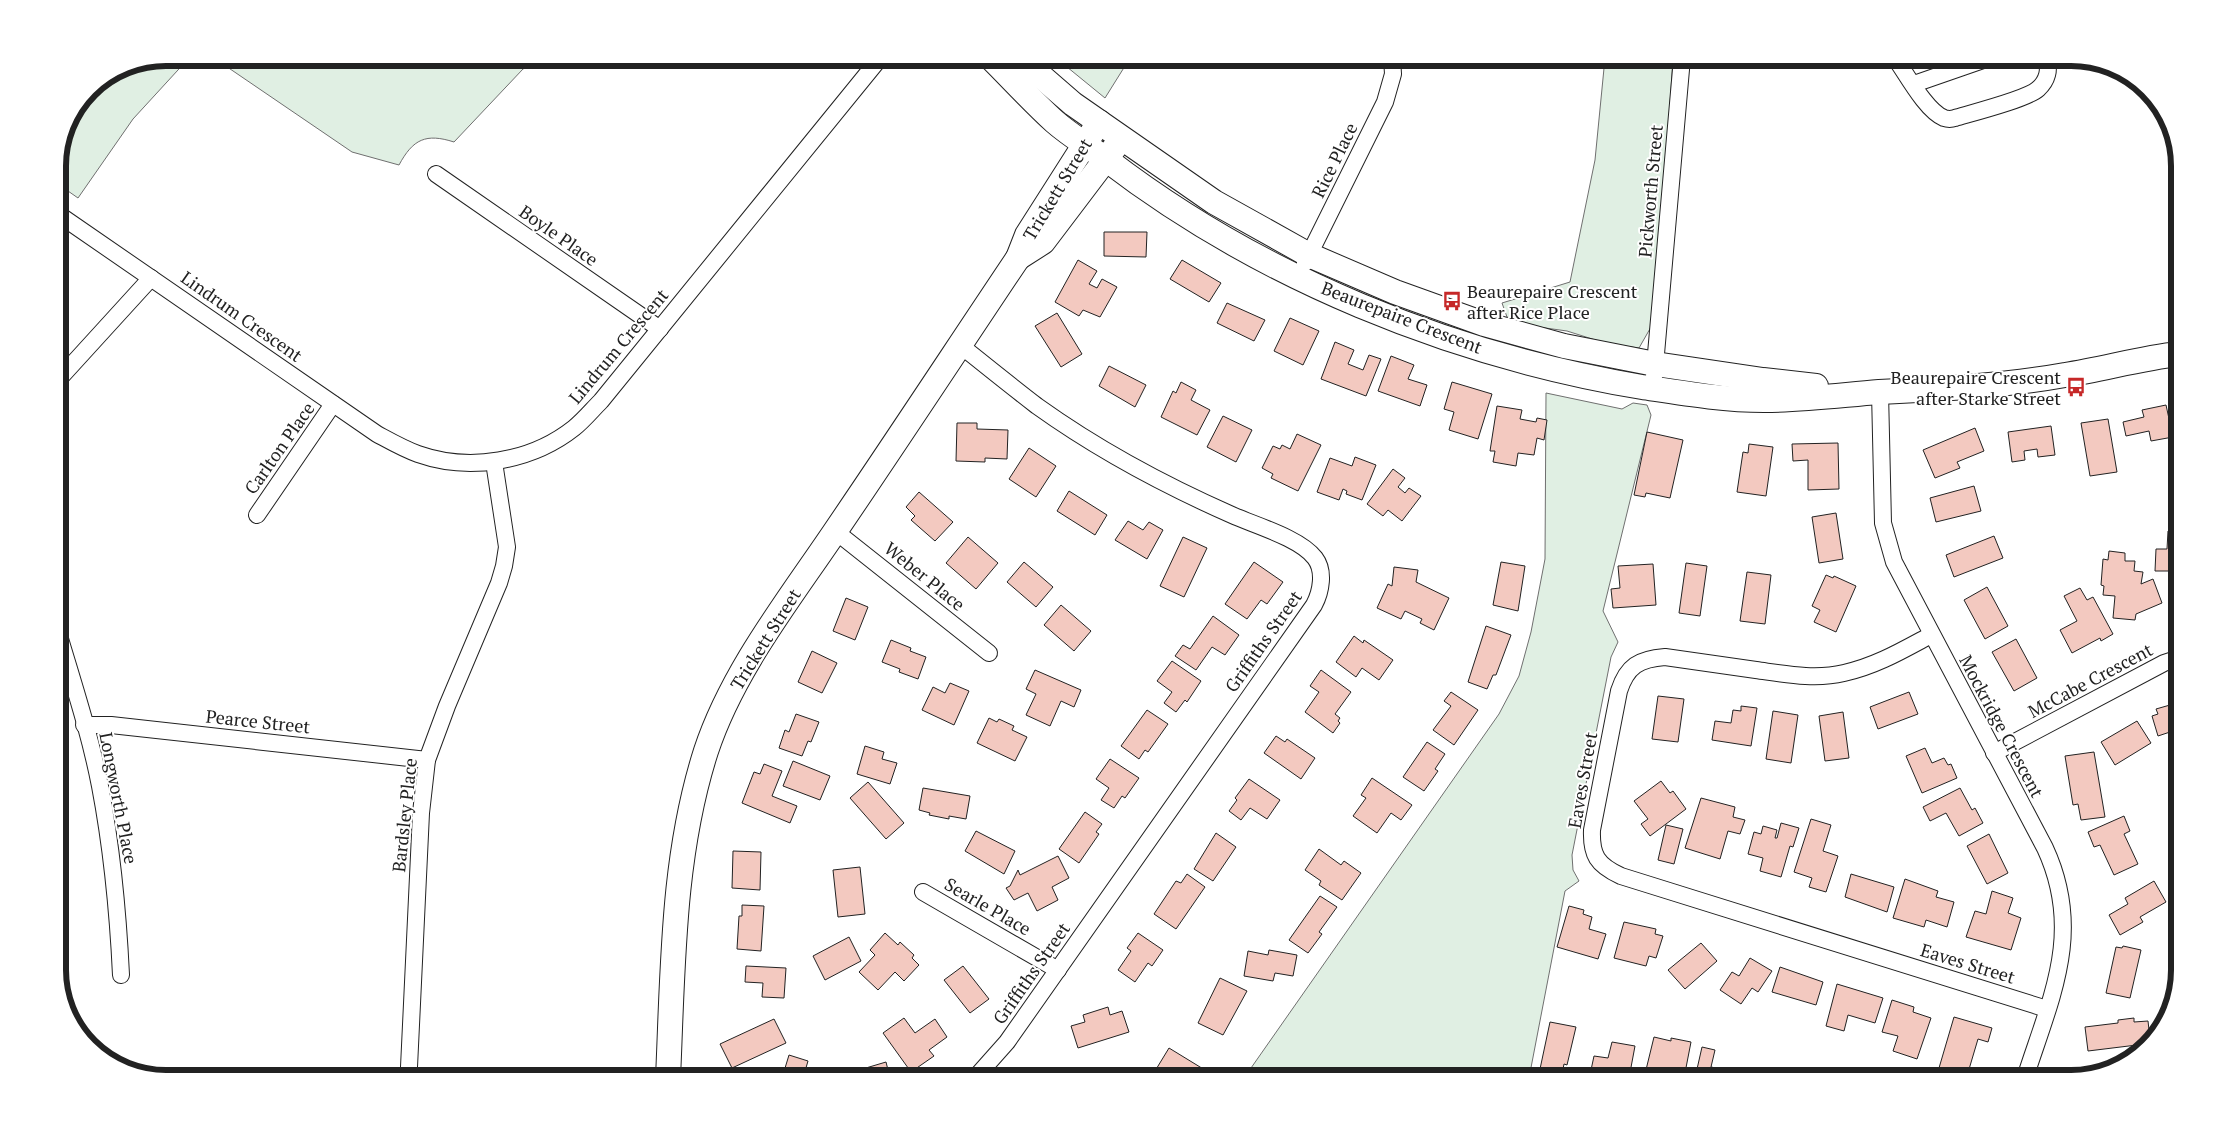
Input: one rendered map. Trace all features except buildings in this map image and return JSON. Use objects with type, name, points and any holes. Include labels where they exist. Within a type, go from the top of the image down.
[{"type":"street","name":"Lindrum Crescent","points":[[66,220],[377,434],[416,454],[454,462],[494,462],[529,452],[553,442],[574,428],[601,401],[874,66]]},
{"type":"street","name":"Beaurepaire Crescent","points":[[999,66],[1056,123],[1133,180],[1223,237],[1298,277],[1426,330],[1466,344],[1558,370],[1600,379],[1712,397],[1764,400],[1988,386],[2067,375],[2168,355]]},
{"type":"street","name":"Beaurepaire Crescent","points":[[1029,66],[1073,104],[1214,202],[1310,255],[1396,292],[1457,314],[1564,346],[1605,355],[1764,380],[1880,392]]},
{"type":"street","name":"Rice Place","points":[[1298,277],[1385,102],[1393,74],[1392,66]]},
{"type":"street","name":"Pickworth Street","points":[[1653,388],[1681,66]]},
{"type":"street","points":[[1901,66],[1936,113],[1945,119],[1956,118],[2037,90],[2048,75],[2049,66]]},
{"type":"street","points":[[1914,84],[1966,66]]},
{"type":"street","name":"Trickett Street","points":[[668,1070],[677,894],[690,810],[706,750],[717,721],[763,638],[1018,258],[1027,235],[1099,122]]},
{"type":"street","name":"Trickett Street","points":[[1018,258],[1043,242],[1122,139]]},
{"type":"street","name":"Boyle Place","points":[[436,174],[660,329]]},
{"type":"street","points":[[66,371],[151,278]]},
{"type":"street","name":"Griffiths Street","points":[[960,345],[1037,406],[1128,464],[1213,506],[1296,543],[1316,558],[1320,570],[1321,584],[1314,605],[1007,1042],[982,1070]]},
{"type":"street","name":"Mockridge Crescent","points":[[1880,392],[1882,503],[1888,544],[1902,579],[2045,848],[2062,897],[2063,946],[2057,977],[2028,1070]]},
{"type":"street","name":"Carlton Place","points":[[257,515],[333,404]]},
{"type":"street","name":"Bardsley Place","points":[[409,1067],[421,814],[427,760],[447,706],[499,583],[504,566],[507,547],[494,462]]},
{"type":"street","name":"Weber Place","points":[[835,531],[989,653]]},
{"type":"street","name":"Eaves Street","points":[[1931,635],[1890,657],[1842,674],[1816,676],[1789,674],[1665,657],[1649,658],[1635,665],[1624,676],[1619,691],[1592,830],[1592,847],[1599,862],[1608,870],[1621,876],[2047,1009]]},
{"type":"street","name":"Longworth Place","points":[[66,660],[99,784],[109,837],[116,890],[121,975]]},
{"type":"street","name":"McCabe Crescent","points":[[1994,753],[2171,661]]},
{"type":"street","name":"Pearce Street","points":[[84,724],[111,725],[427,760]]},
{"type":"street","name":"Searle Place","points":[[923,892],[1058,970]]},
{"type":"green space","points":[[160,66],[182,66],[133,119],[78,198],[66,190],[66,160],[77,122],[91,100],[111,83],[128,74]]},
{"type":"green space","points":[[226,66],[528,66],[523,69],[454,142],[436,138],[421,140],[410,149],[399,165],[352,152]]},
{"type":"green space","points":[[1066,66],[1125,66],[1105,98]]},
{"type":"green space","points":[[1604,66],[1672,66],[1667,151],[1651,327],[1639,348],[1608,344],[1567,331],[1531,326],[1507,317],[1502,303],[1570,282],[1595,160]]},
{"type":"green space","points":[[1546,393],[1622,409],[1633,403],[1647,405],[1651,415],[1603,611],[1618,642],[1611,657],[1572,855],[1573,870],[1579,881],[1565,891],[1531,1070],[1250,1070],[1499,714],[1519,676],[1531,632],[1545,559]]},
{"type":"place","name":"Beaurepaire Crescent after Rice Place","points":[[1452,301]]},
{"type":"place","name":"Beaurepaire Crescent after Starke Street","points":[[2076,387]]}]
